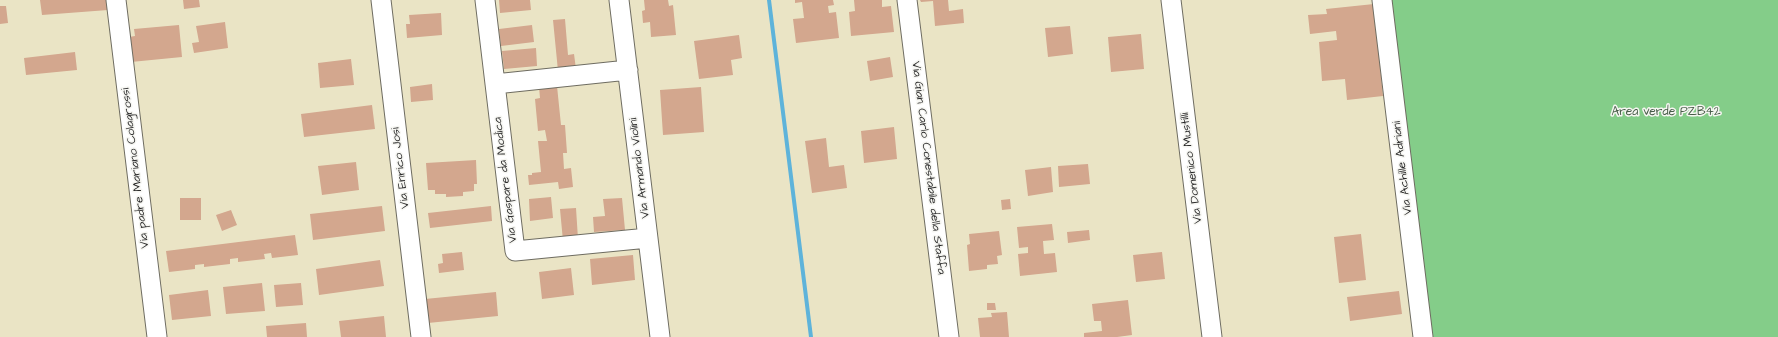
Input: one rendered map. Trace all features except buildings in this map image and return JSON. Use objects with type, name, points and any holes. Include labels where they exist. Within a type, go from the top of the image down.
[{"type":"street","name":"Via padre Mariano Colagrossi","points":[[116,0],[157,337]]},
{"type":"street","name":"Via Enrico Josi","points":[[381,0],[421,337]]},
{"type":"street","name":"Via Gaspare da Modica","points":[[485,0],[514,251],[648,238]]},
{"type":"street","name":"Via Armando Violini","points":[[619,0],[660,337]]},
{"type":"street","name":"Via Gian Carlo Conestabile della Staffa","points":[[907,0],[949,337]]},
{"type":"street","name":"Via Domenico Mustilli","points":[[1171,0],[1212,337]]},
{"type":"street","name":"Via Achille Adriani","points":[[1382,0],[1423,337]]},
{"type":"street","points":[[495,84],[628,70]]},
{"type":"green space","name":"Area verde PZB42","points":[[1382,0],[1778,0],[1778,337],[1423,337]]},
{"type":"waterway","points":[[769,0],[811,337]]}]
